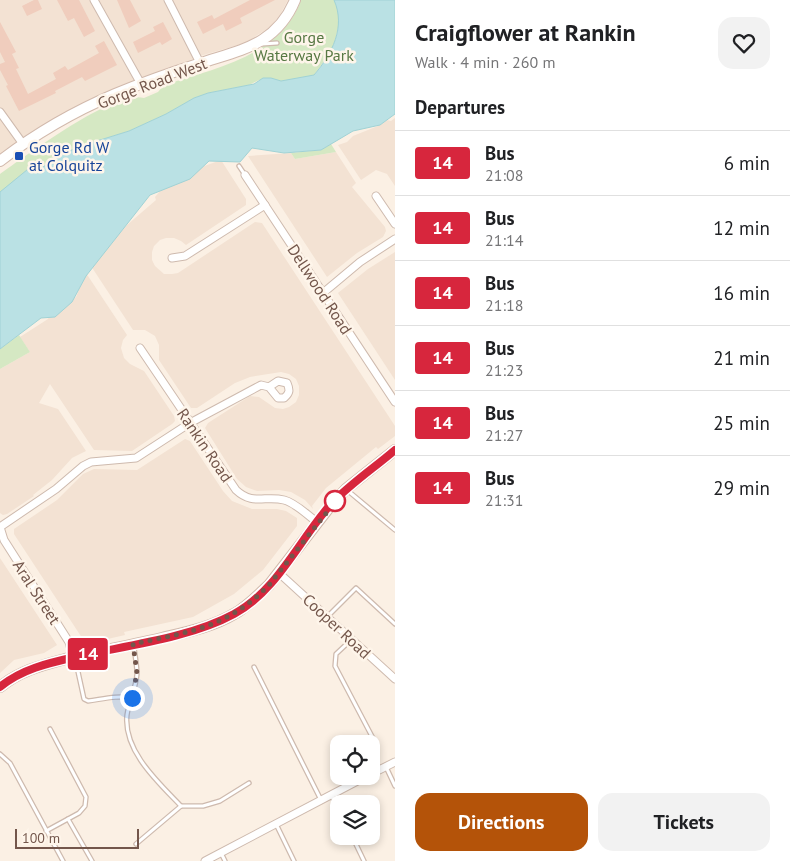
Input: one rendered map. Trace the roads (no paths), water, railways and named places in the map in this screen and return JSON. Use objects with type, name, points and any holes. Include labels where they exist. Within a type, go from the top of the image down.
[{"type":"main road","name":"Gorge Road West","points":[[0,161],[23,144],[77,112],[141,84],[257,44],[268,37],[281,24],[295,0]]},
{"type":"main road","points":[[0,687],[11,678],[28,669],[192,631],[235,614],[258,596],[279,573],[317,522],[346,489],[395,450]]},
{"type":"street","points":[[94,0],[141,84]]},
{"type":"street","points":[[168,0],[200,63]]},
{"type":"street","points":[[0,112],[23,144]]},
{"type":"street","name":"Dellwood Road","points":[[245,175],[395,402]]},
{"type":"street","points":[[376,196],[395,224]]},
{"type":"street","points":[[172,258],[186,256],[264,204]]},
{"type":"street","points":[[323,293],[360,262],[395,239]]},
{"type":"street","name":"Rankin Road","points":[[140,348],[239,494],[253,500],[276,499],[290,502],[317,522]]},
{"type":"street","points":[[0,527],[56,489],[82,466],[91,462],[136,458],[190,423],[261,385],[269,387]]},
{"type":"street","name":"Aral Street","points":[[0,527],[4,540],[69,642],[74,657]]},
{"type":"street","name":"Cooper Road","points":[[279,573],[395,679]]},
{"type":"street","points":[[380,770],[395,762]]},
{"type":"street","points":[[206,861],[349,785]]},
{"type":"lane","points":[[257,44],[277,43]]},
{"type":"lane","points":[[240,166],[245,175]]},
{"type":"lane","points":[[346,489],[395,530]]},
{"type":"lane","points":[[327,617],[356,588],[395,624]]},
{"type":"lane","points":[[352,639],[336,654],[335,666],[371,735]]},
{"type":"lane","points":[[133,644],[137,673],[127,716],[130,736],[138,756],[153,776],[181,806]]},
{"type":"lane","points":[[74,657],[84,699],[88,701],[124,696],[132,698]]},
{"type":"lane","points":[[254,667],[322,800]]},
{"type":"lane","points":[[46,831],[79,813],[85,806],[86,797],[50,729]]},
{"type":"lane","points":[[0,754],[10,764],[63,861]]},
{"type":"lane","points":[[386,767],[395,786]]},
{"type":"lane","points":[[136,844],[181,806],[203,806],[220,800],[249,783]]},
{"type":"lane","points":[[68,818],[92,861]]},
{"type":"lane","points":[[275,823],[294,861]]},
{"type":"lane","points":[[356,845],[364,861]]},
{"type":"lane","points":[[220,853],[225,861]]},
{"type":"water","points":[[334,0],[395,0],[395,114],[380,125],[353,131],[321,150],[284,153],[252,148],[240,162],[209,161],[190,179],[150,195],[86,276],[72,302],[55,317],[41,318],[0,349],[0,192],[33,165],[40,169],[62,154],[129,131],[166,114],[194,98],[208,93],[254,84],[263,78],[281,81],[314,75],[331,49],[338,30],[337,10]]},
{"type":"place","name":"Gorge Rd W at Colquitz","points":[[19,156]]},
{"type":"park label","name":"Gorge Waterway Park","points":[[304,46]]}]
